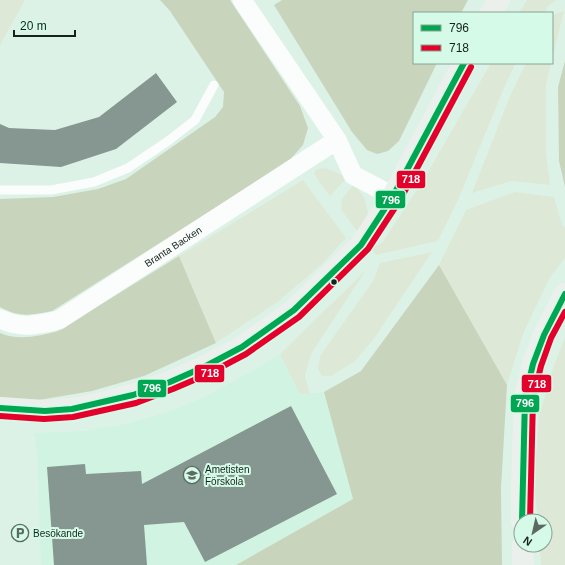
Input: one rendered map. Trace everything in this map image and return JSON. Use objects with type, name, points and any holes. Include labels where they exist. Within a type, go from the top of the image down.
[{"type":"street","points":[[242,0],[337,140],[353,175],[393,196]]},
{"type":"street","points":[[492,12],[498,0]]},
{"type":"street","points":[[0,408],[45,411],[72,409],[133,395],[170,382],[204,367],[242,347],[294,310],[361,244],[393,196],[463,64]]},
{"type":"street","name":"Branta Backen","points":[[0,319],[8,323],[22,326],[37,325],[59,320],[337,140]]},
{"type":"street","points":[[522,513],[525,398],[533,364],[544,335],[565,294]]},
{"type":"street","points":[[523,553],[523,565]]},
{"type":"lane","points":[[0,190],[51,190],[94,182],[128,168],[168,142],[195,120],[214,85]]},
{"type":"shaded area","points":[[0,0],[25,0],[0,45]]},
{"type":"shaded area","points":[[160,0],[230,0],[300,106],[308,128],[303,145],[288,162],[52,311],[26,315],[14,313],[0,307],[0,199],[53,197],[98,189],[126,179],[215,117],[223,107],[224,92],[170,11]]},
{"type":"shaded area","points":[[282,0],[468,0],[462,12],[413,12],[413,64],[437,64],[399,141],[388,151],[377,154],[367,150],[352,132],[274,5]]},
{"type":"shaded area","points":[[527,0],[557,0],[549,5],[545,12],[520,12]]},
{"type":"shaded area","points":[[564,11],[553,56],[553,17],[555,14]]},
{"type":"shaded area","points":[[565,61],[565,187],[559,161],[558,87]]},
{"type":"shaded area","points":[[490,64],[516,64],[507,81],[458,200],[438,241],[376,255],[371,248],[382,243],[422,182]]},
{"type":"shaded area","points":[[526,64],[551,64],[546,85],[546,152],[550,185],[512,181],[472,193],[510,96]]},
{"type":"shaded area","points":[[326,168],[340,174],[346,179],[330,196],[314,173],[317,169]]},
{"type":"shaded area","points":[[303,180],[346,238],[322,264],[279,301],[216,343],[179,256]]},
{"type":"shaded area","points":[[354,184],[364,197],[369,217],[360,235],[341,210],[342,199]]},
{"type":"shaded area","points":[[515,192],[554,197],[562,224],[565,228],[565,258],[549,279],[523,334],[507,385],[439,265],[466,210]]},
{"type":"shaded area","points":[[432,252],[373,340],[354,362],[331,376],[322,376],[318,369],[320,356],[373,281],[380,263]]},
{"type":"shaded area","points":[[179,256],[216,343],[144,376],[92,391],[33,401],[0,397],[0,333],[14,337],[29,337],[58,331]]},
{"type":"shaded area","points":[[439,265],[507,385],[501,488],[502,565],[236,565],[353,499],[324,392],[361,371]]},
{"type":"shaded area","points":[[366,270],[311,354],[305,376],[310,394],[300,394],[280,354]]},
{"type":"shaded area","points":[[565,338],[565,565],[541,565],[540,553],[553,553],[553,513],[537,513],[534,482],[539,416],[553,368]]},
{"type":"shaded area","name":"Ametisten Förskola","points":[[280,354],[300,394],[324,392],[353,499],[236,565],[41,565],[35,433],[84,431],[126,424],[171,411],[204,397]]},
{"type":"building","points":[[156,73],[177,102],[116,149],[61,167],[0,163],[0,124],[9,128],[55,130],[99,117]]},
{"type":"building","points":[[291,406],[337,494],[205,562],[184,522],[144,525],[147,565],[54,565],[47,467],[85,464],[86,474],[141,471],[142,484]]},
{"type":"transit line","name":"796","points":[[0,408],[45,411],[72,409],[133,395],[170,382],[204,367],[242,347],[294,310],[361,245],[393,196],[463,64]]},
{"type":"transit line","name":"718","points":[[0,416],[44,419],[73,417],[136,403],[208,374],[246,354],[299,317],[368,249],[400,200],[471,67]]},
{"type":"transit line","name":"796","points":[[522,513],[525,398],[533,364],[544,335],[565,294]]},
{"type":"transit line","name":"718","points":[[530,513],[533,399],[541,366],[551,338],[565,312]]},
{"type":"place","name":"Ametisten Förskola","points":[[192,475]]},
{"type":"place","name":"Besökande","points":[[20,533]]}]
